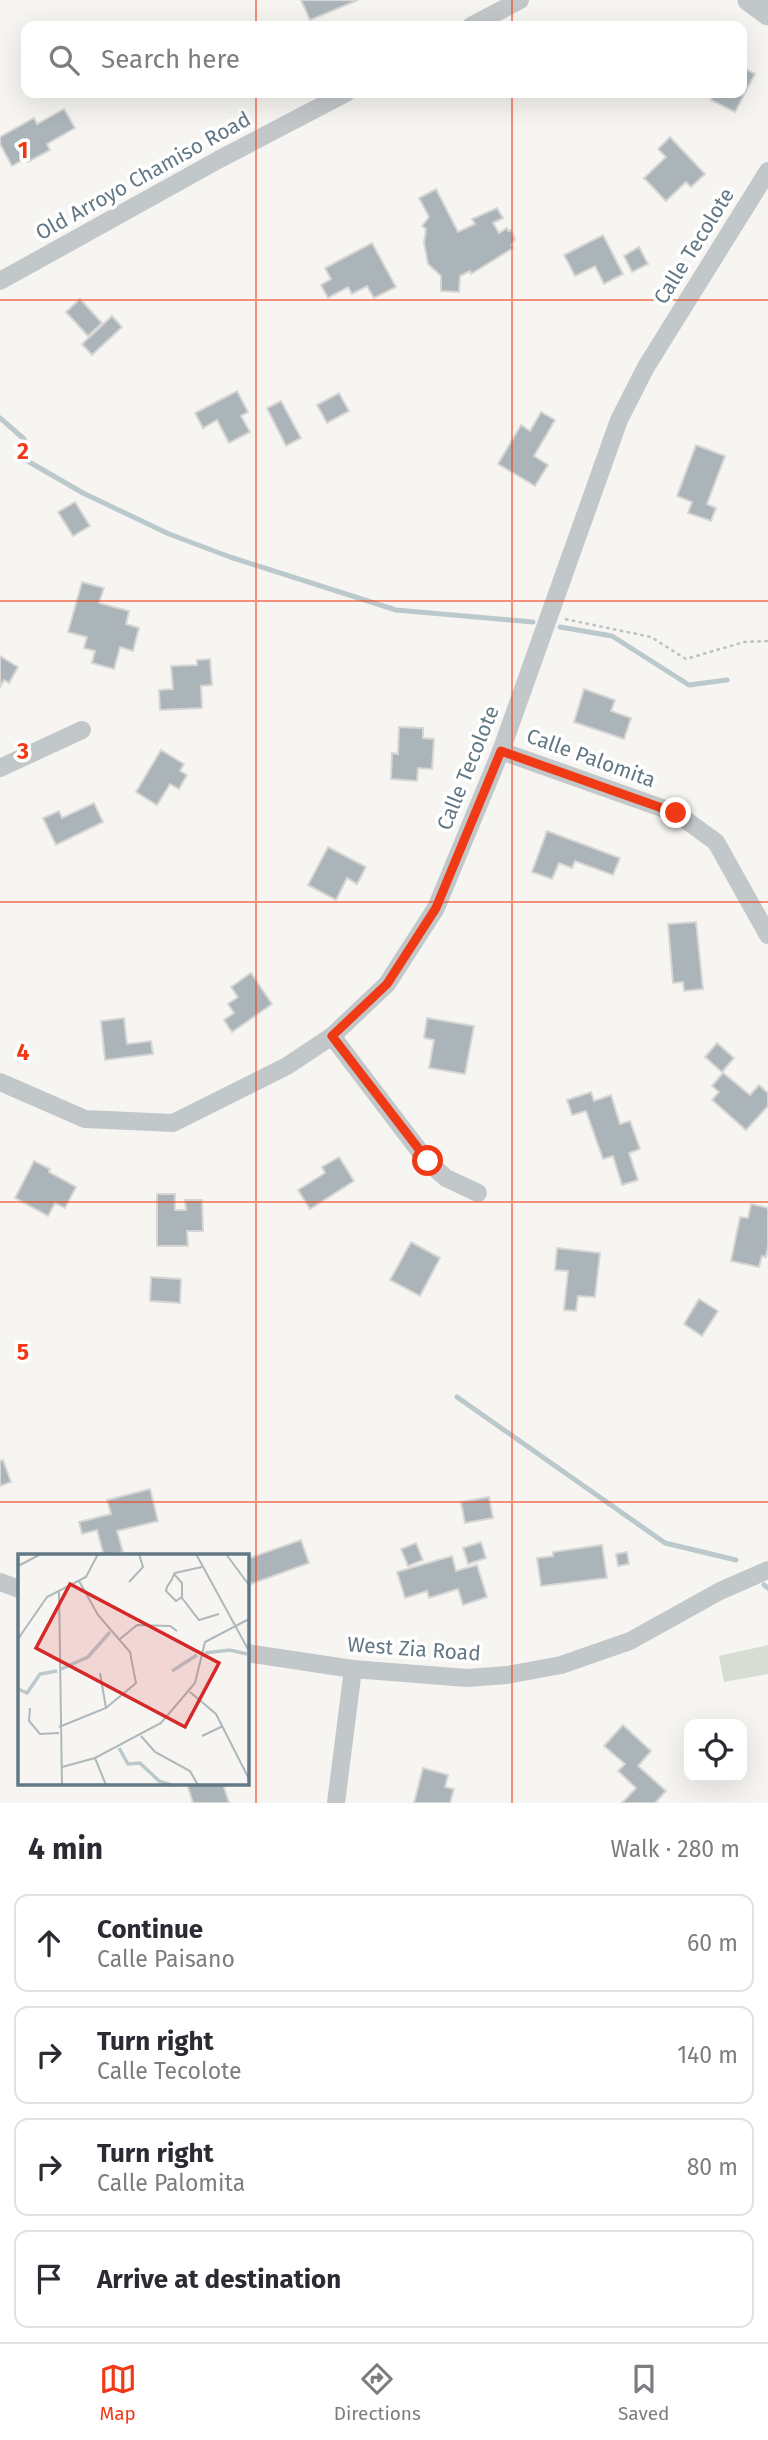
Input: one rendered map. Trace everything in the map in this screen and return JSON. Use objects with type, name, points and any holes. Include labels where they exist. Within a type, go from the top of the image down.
[{"type":"street","points":[[480,21],[520,0]]},
{"type":"street","points":[[749,0],[768,14]]},
{"type":"street","name":"Old Arroyo Chamiso Road","points":[[0,281],[218,160],[336,98]]},
{"type":"street","name":"Calle Tecolote","points":[[0,1082],[85,1119],[173,1123],[286,1066],[332,1036],[387,984],[436,908],[501,751],[619,420],[646,367],[768,171]]},
{"type":"street","points":[[0,768],[82,730]]},
{"type":"street","name":"Calle Palomita","points":[[501,751],[676,813],[716,842],[768,935]]},
{"type":"street","points":[[332,1036],[428,1161],[446,1178],[478,1193]]},
{"type":"street","name":"West Zia Road","points":[[248,1653],[353,1670],[467,1678],[507,1675],[561,1665],[630,1641],[730,1586],[768,1570]]},
{"type":"street","points":[[0,1582],[18,1589]]},
{"type":"street","points":[[336,1803],[353,1670]]},
{"type":"path","points":[[550,616],[651,637],[686,659],[744,642],[768,642]]},
{"type":"shaded area","points":[[768,1645],[768,1674],[724,1682],[719,1656]]},
{"type":"building","points":[[301,0],[358,0],[310,20]]},
{"type":"building","points":[[747,70],[755,74],[747,89]]},
{"type":"building","points":[[712,98],[742,98],[735,112],[711,100]]},
{"type":"building","points":[[64,109],[75,128],[47,144],[50,150],[28,162],[26,158],[12,166],[0,144],[0,137],[34,118],[37,124]]},
{"type":"building","points":[[670,137],[705,174],[691,187],[686,182],[666,201],[644,178],[666,157],[658,149]]},
{"type":"building","points":[[436,189],[458,232],[475,224],[472,219],[497,208],[503,218],[493,223],[499,233],[507,228],[508,231],[511,230],[515,239],[511,245],[513,248],[471,274],[470,271],[460,276],[459,292],[441,291],[441,276],[428,264],[424,243],[426,229],[422,226],[429,217],[419,198]]},
{"type":"building","points":[[603,235],[623,274],[604,284],[595,266],[575,276],[564,255]]},
{"type":"building","points":[[372,243],[396,287],[374,298],[367,286],[352,294],[348,287],[328,298],[321,285],[331,279],[325,268]]},
{"type":"building","points":[[639,247],[648,264],[632,272],[624,256]]},
{"type":"building","points":[[80,299],[102,323],[88,336],[66,312]]},
{"type":"building","points":[[112,316],[122,327],[92,355],[82,344]]},
{"type":"building","points":[[237,391],[248,412],[241,416],[250,432],[229,443],[217,420],[203,428],[195,413]]},
{"type":"building","points":[[339,393],[349,411],[327,423],[317,405]]},
{"type":"building","points":[[281,401],[301,438],[286,446],[267,408]]},
{"type":"building","points":[[541,412],[555,420],[534,456],[548,465],[535,486],[498,464],[521,425],[530,431]]},
{"type":"building","points":[[696,445],[725,456],[707,504],[716,508],[711,521],[688,513],[692,502],[677,496]]},
{"type":"building","points":[[75,502],[90,526],[73,536],[58,512]]},
{"type":"building","points":[[82,582],[104,588],[99,603],[129,611],[126,624],[139,628],[133,651],[120,647],[114,669],[92,663],[95,651],[84,648],[87,637],[68,632]]},
{"type":"building","points":[[0,656],[18,667],[9,683],[4,680],[0,687]]},
{"type":"building","points":[[210,659],[212,685],[201,686],[202,708],[160,710],[159,690],[173,689],[171,666],[197,665],[197,660]]},
{"type":"building","points":[[584,689],[615,700],[611,711],[631,718],[624,739],[574,722]]},
{"type":"building","points":[[399,727],[423,728],[423,738],[434,739],[432,769],[418,768],[417,781],[391,779],[392,753],[398,754]]},
{"type":"building","points":[[161,750],[184,764],[180,771],[187,775],[179,789],[170,784],[157,805],[136,792]]},
{"type":"building","points":[[94,803],[103,822],[56,845],[43,818],[59,811],[62,818]]},
{"type":"building","points":[[547,831],[620,858],[613,875],[575,861],[572,868],[559,863],[552,879],[532,872]]},
{"type":"building","points":[[328,847],[366,867],[357,884],[347,878],[336,900],[308,885]]},
{"type":"building","points":[[696,922],[703,989],[684,991],[683,982],[673,983],[668,924]]},
{"type":"building","points":[[251,973],[272,1004],[232,1032],[224,1020],[234,1013],[228,1004],[238,997],[231,987]]},
{"type":"building","points":[[124,1018],[127,1044],[151,1041],[153,1054],[105,1060],[101,1021]]},
{"type":"building","points":[[427,1018],[474,1026],[465,1074],[429,1068],[434,1040],[424,1038]]},
{"type":"building","points":[[717,1043],[734,1058],[722,1072],[750,1095],[759,1085],[768,1093],[768,1106],[746,1130],[712,1100],[719,1092],[712,1086],[723,1073],[705,1057]]},
{"type":"building","points":[[591,1092],[594,1101],[611,1095],[620,1124],[630,1121],[640,1149],[629,1153],[638,1180],[622,1185],[613,1156],[603,1159],[586,1111],[572,1115],[567,1100]]},
{"type":"building","points":[[339,1157],[354,1181],[310,1209],[298,1190],[325,1173],[322,1167]]},
{"type":"building","points":[[34,1161],[76,1187],[65,1208],[55,1203],[48,1216],[15,1198]]},
{"type":"building","points":[[157,1194],[175,1194],[175,1210],[186,1210],[185,1200],[202,1200],[203,1231],[187,1231],[188,1246],[157,1246]]},
{"type":"building","points":[[751,1204],[768,1208],[768,1245],[766,1257],[762,1256],[759,1267],[731,1261],[740,1217],[748,1218]]},
{"type":"building","points":[[411,1242],[440,1258],[420,1296],[390,1280]]},
{"type":"building","points":[[557,1248],[600,1253],[595,1297],[578,1296],[576,1311],[564,1310],[568,1271],[555,1270]]},
{"type":"building","points":[[151,1277],[181,1279],[180,1303],[150,1301]]},
{"type":"building","points":[[699,1299],[718,1311],[702,1336],[684,1324]]},
{"type":"building","points":[[3,1460],[11,1482],[0,1486],[0,1461]]},
{"type":"building","points":[[150,1489],[158,1521],[117,1531],[123,1552],[103,1554],[97,1530],[82,1534],[79,1522],[111,1514],[107,1500]]},
{"type":"building","points":[[489,1497],[493,1518],[465,1523],[461,1502]]},
{"type":"building","points":[[301,1540],[309,1563],[251,1584],[248,1559]]},
{"type":"building","points":[[481,1542],[486,1558],[468,1564],[463,1548]]},
{"type":"building","points":[[416,1543],[423,1560],[408,1566],[401,1549]]},
{"type":"building","points":[[602,1545],[607,1578],[541,1586],[537,1558],[553,1556],[553,1552]]},
{"type":"building","points":[[627,1552],[629,1564],[618,1566],[616,1554]]},
{"type":"building","points":[[452,1556],[456,1571],[477,1565],[487,1597],[463,1605],[458,1589],[429,1598],[427,1591],[405,1598],[397,1572]]},
{"type":"building","points":[[623,1725],[651,1751],[638,1766],[666,1791],[655,1803],[622,1803],[636,1788],[618,1771],[625,1764],[604,1746]]},
{"type":"building","points":[[423,1768],[448,1775],[445,1787],[454,1789],[450,1803],[414,1803]]},
{"type":"building","points":[[188,1786],[224,1786],[229,1803],[193,1803]]},
{"type":"waterway","points":[[0,418],[24,439],[24,459],[83,493],[169,534],[230,557],[396,610],[533,622]]},
{"type":"waterway","points":[[560,627],[612,636],[689,685],[727,680]]},
{"type":"waterway","points":[[457,1397],[665,1543],[736,1560]]},
{"type":"waterway","points":[[764,1585],[768,1588]]},
{"type":"route","points":[[428,1161],[332,1036],[387,984],[436,908],[501,751],[676,813]]}]
